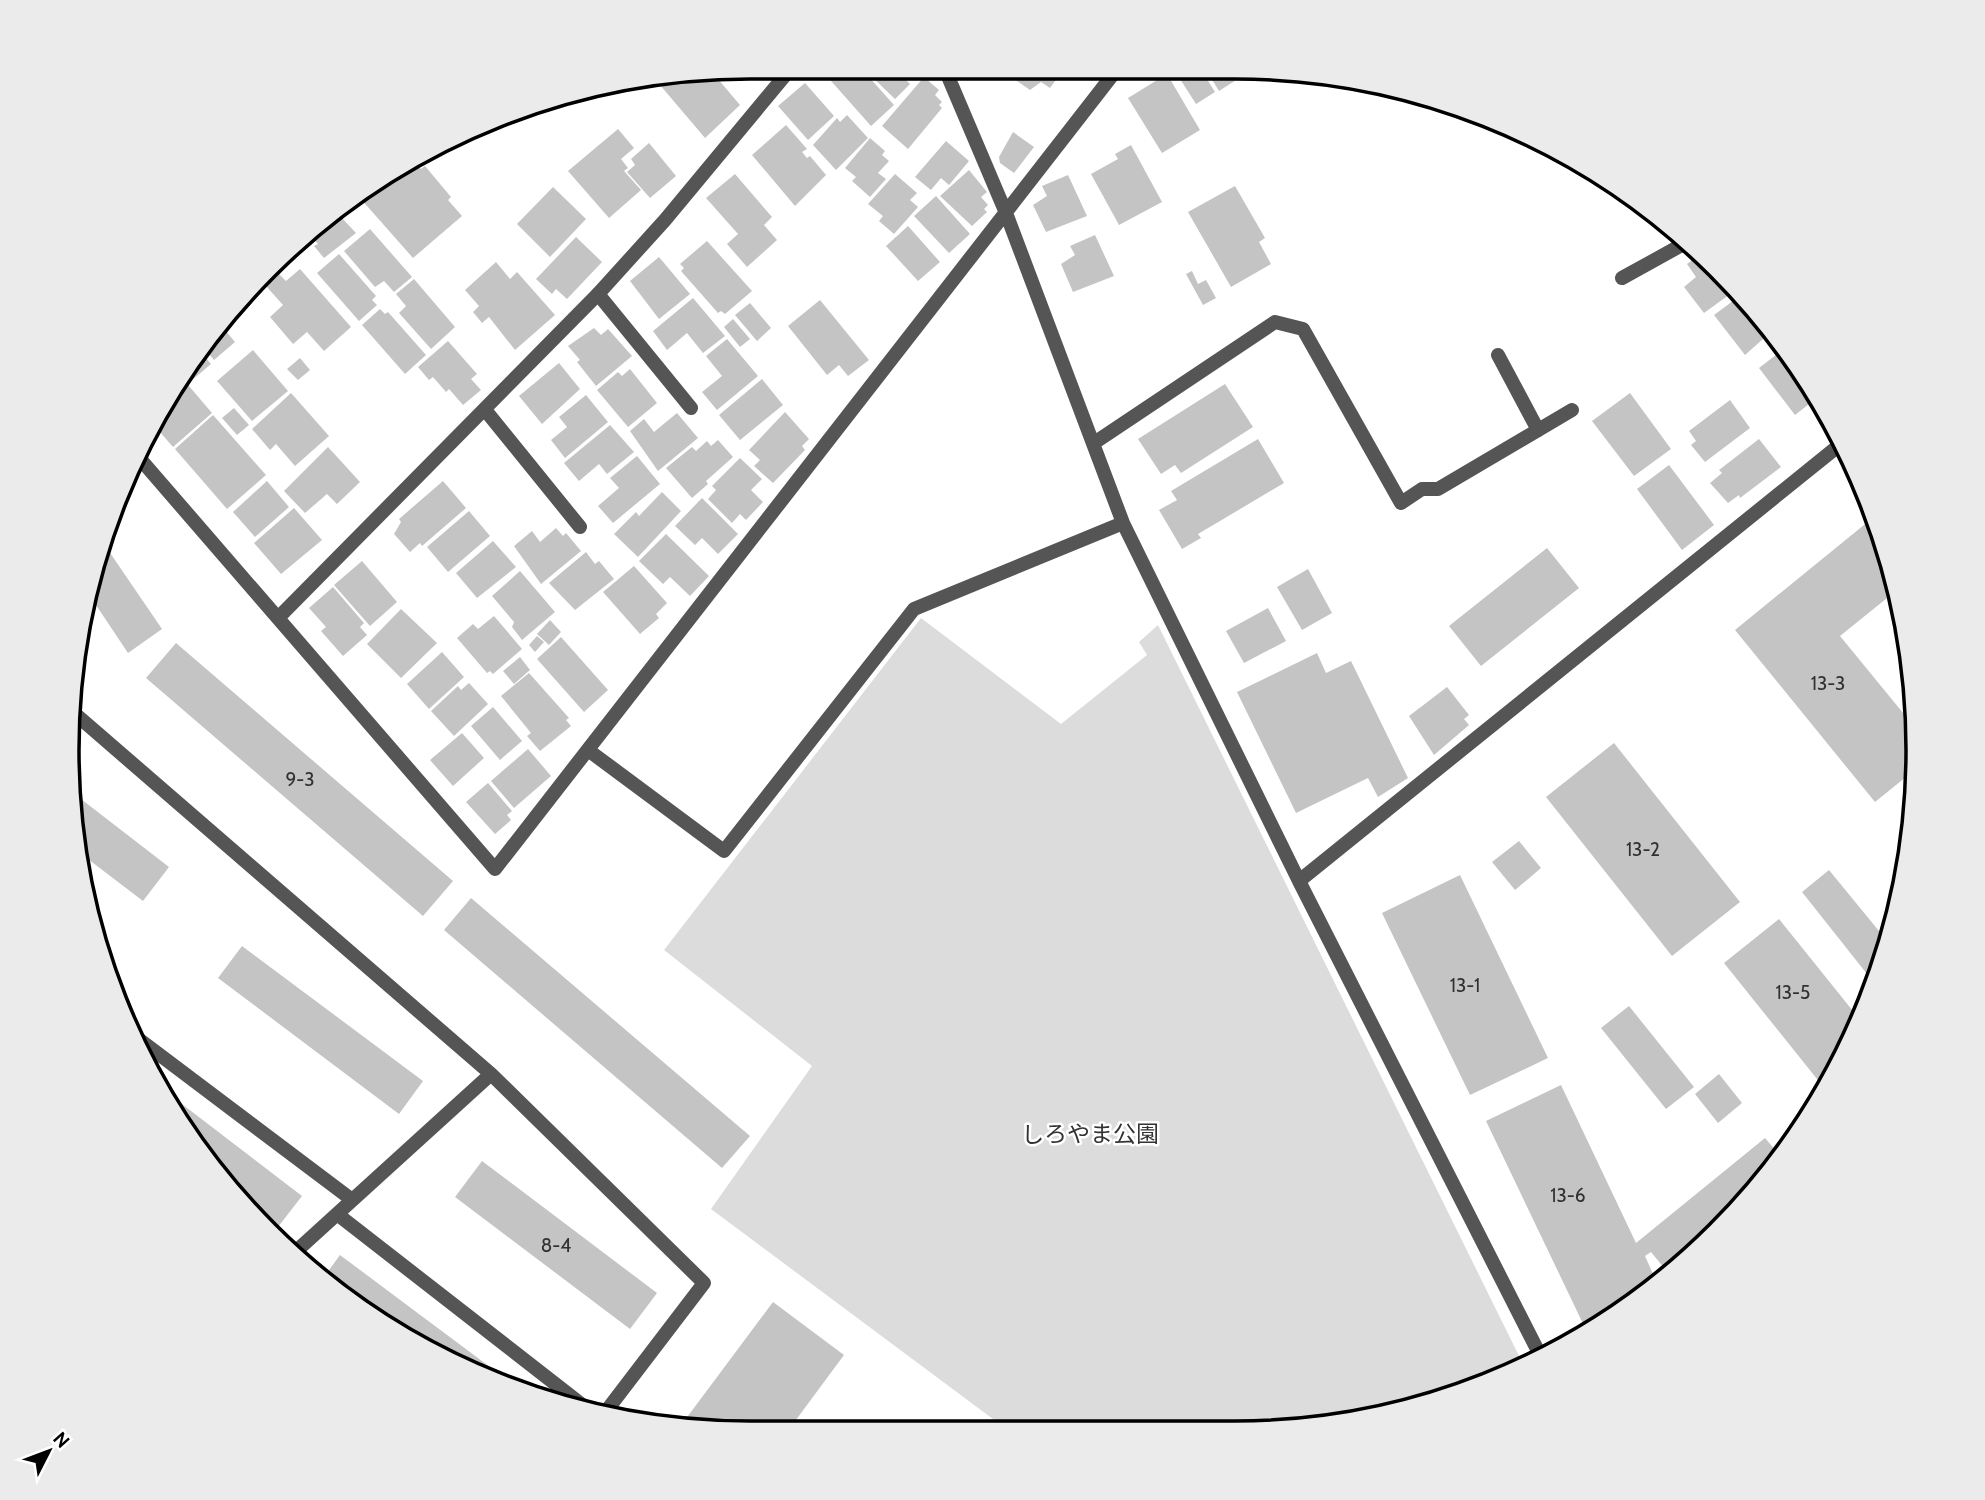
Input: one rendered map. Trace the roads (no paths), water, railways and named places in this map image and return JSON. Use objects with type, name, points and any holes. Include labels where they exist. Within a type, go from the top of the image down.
[{"type":"street","points":[[278,618],[486,411],[598,294],[665,220],[782,79]]},
{"type":"street","points":[[949,79],[1006,213],[1123,523],[1299,881],[1537,1349]]},
{"type":"street","points":[[144,463],[495,869],[1110,79]]},
{"type":"street","points":[[1622,278],[1679,246]]},
{"type":"street","points":[[598,294],[691,408]]},
{"type":"street","points":[[1094,443],[1275,322],[1303,329],[1401,503],[1422,489],[1437,489],[1572,410]]},
{"type":"street","points":[[1498,355],[1538,430]]},
{"type":"street","points":[[486,411],[580,527]]},
{"type":"street","points":[[1299,881],[1835,449]]},
{"type":"street","points":[[588,750],[724,851],[914,609],[1123,523]]},
{"type":"street","points":[[80,718],[491,1074],[704,1283],[610,1406]]},
{"type":"street","points":[[147,1046],[351,1199]]},
{"type":"street","points":[[300,1248],[491,1074]]},
{"type":"street","points":[[337,1214],[572,1397]]},
{"type":"park label","name":"しろやま公園","points":[[1090,1134]]}]
